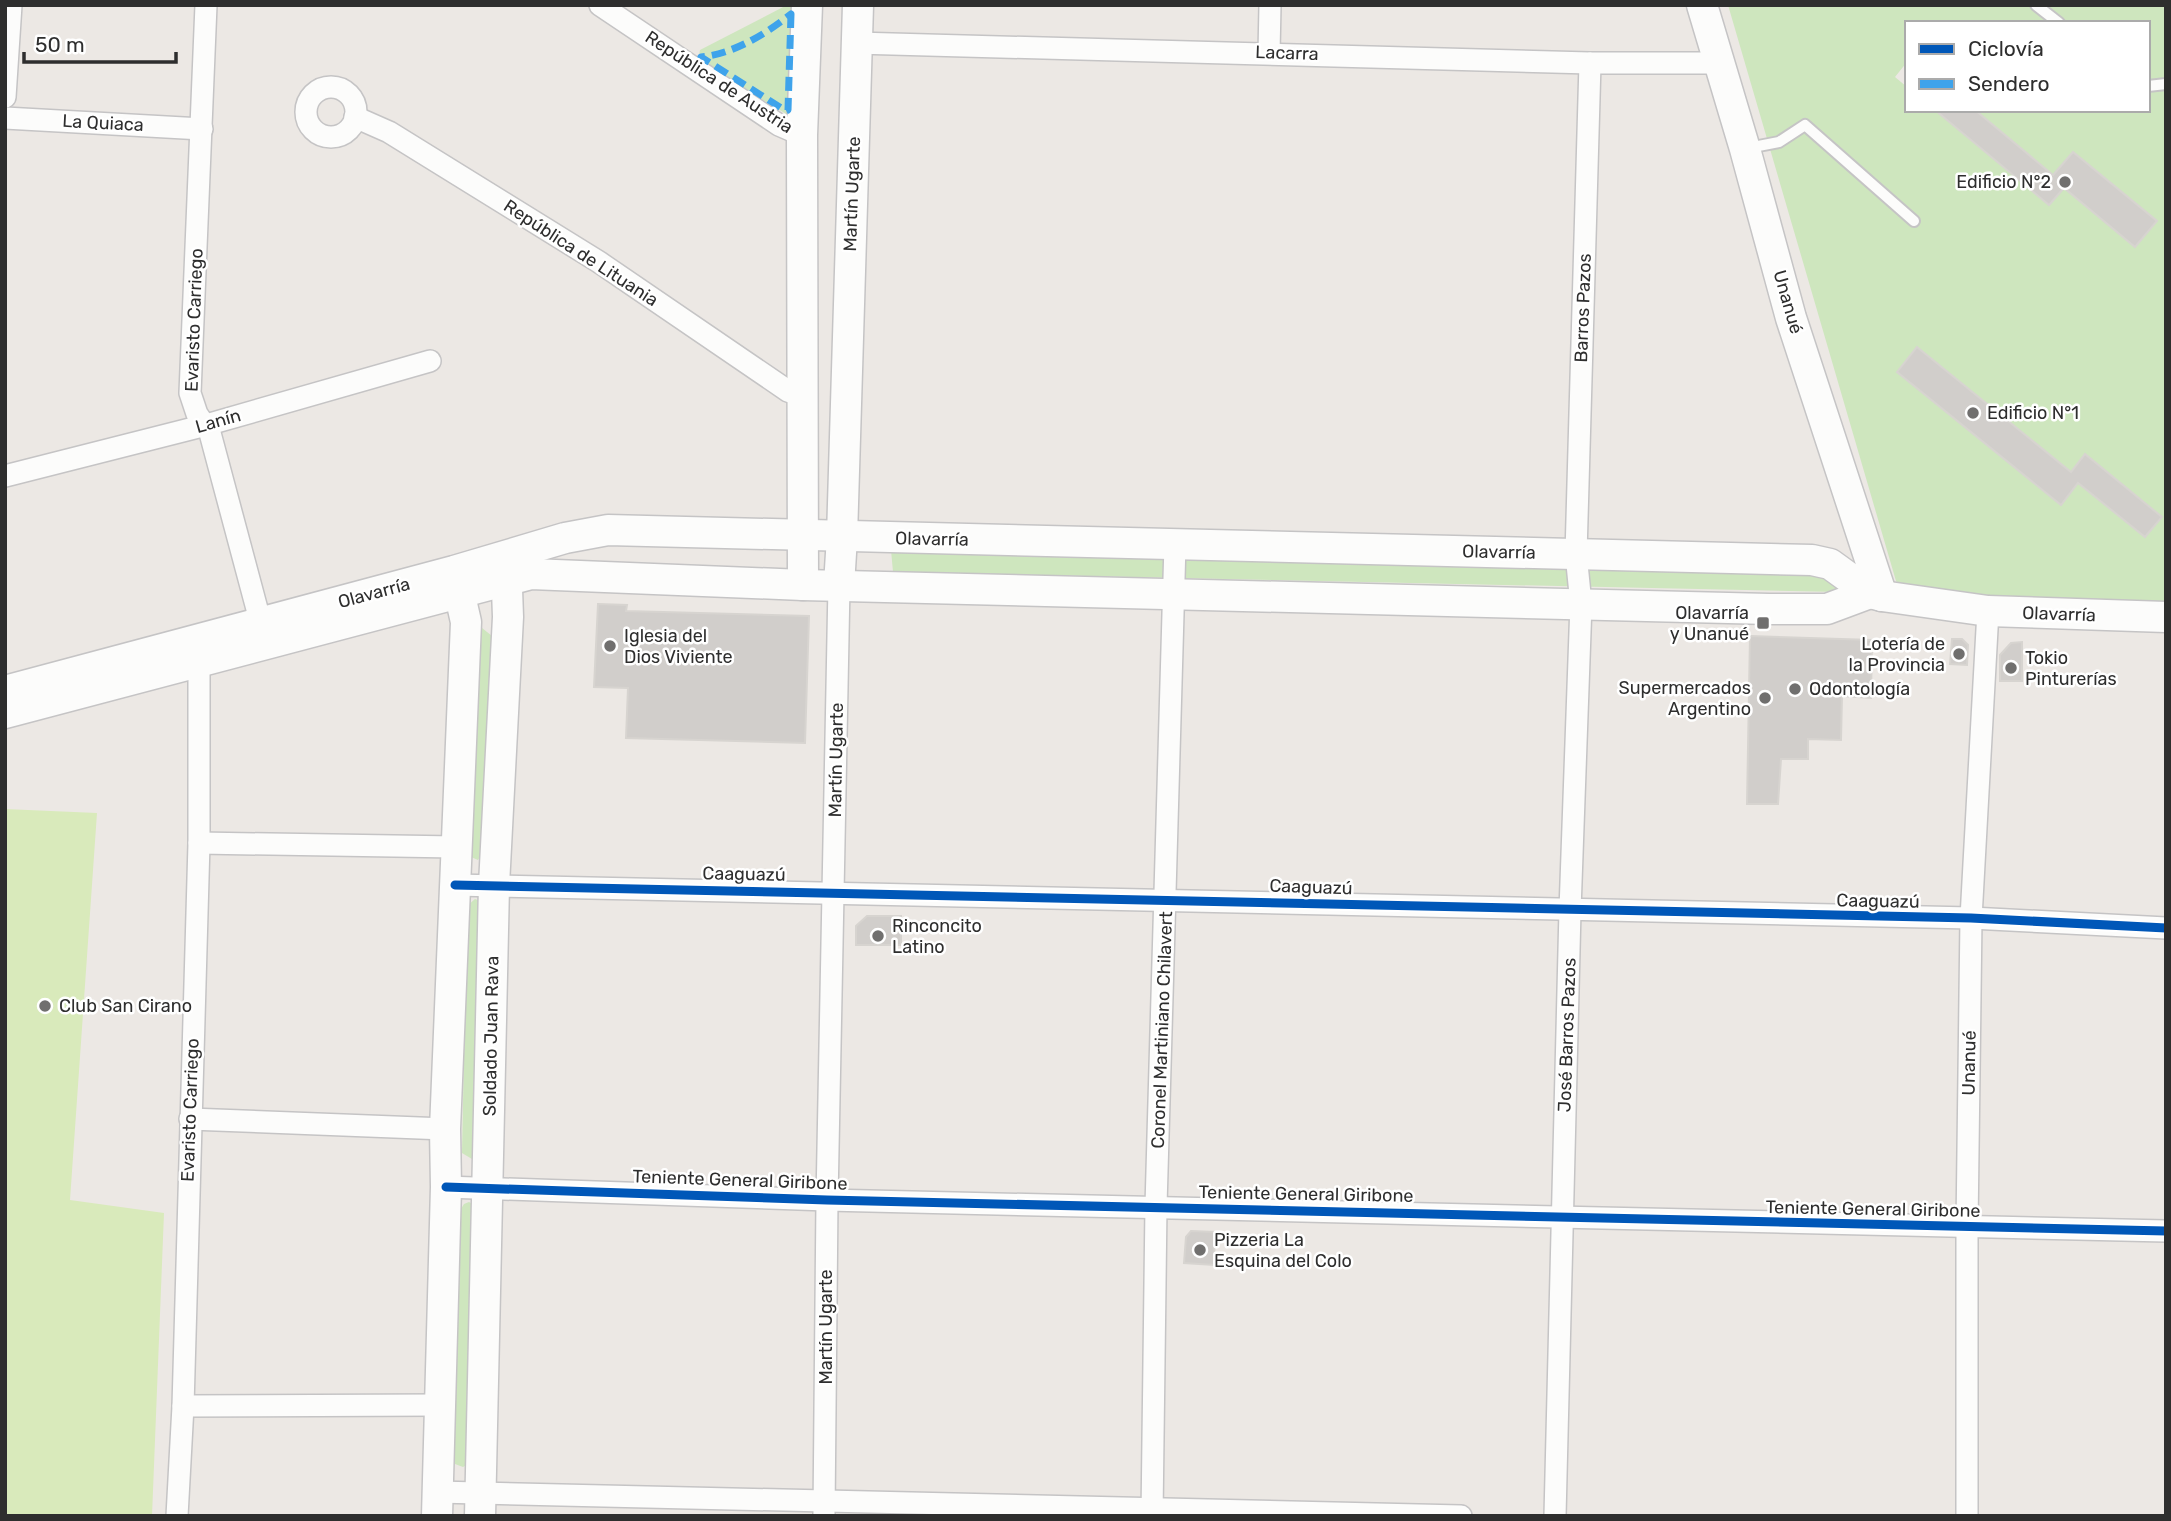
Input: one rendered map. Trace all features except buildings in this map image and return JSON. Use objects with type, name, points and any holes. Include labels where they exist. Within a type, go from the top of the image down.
[{"type":"street","points":[[5,97],[11,5]]},
{"type":"street","name":"Evaristo Carriego","points":[[206,5],[190,393],[197,414],[206,425],[261,624]]},
{"type":"street","name":"República de Austria","points":[[600,5],[779,125],[802,135]]},
{"type":"street","points":[[803,585],[802,135],[807,5]]},
{"type":"street","name":"Martín Ugarte","points":[[824,1509],[839,585],[858,5]]},
{"type":"street","points":[[1269,53],[1270,5]]},
{"type":"street","name":"Unanué","points":[[1702,5],[1791,318],[1876,595]]},
{"type":"street","name":"Lacarra","points":[[856,43],[1590,63],[1718,63]]},
{"type":"street","name":"Barros Pazos","points":[[1576,554],[1590,63]]},
{"type":"street","name":"República de Lituania","points":[[355,117],[389,132],[587,254],[788,391],[802,396]]},
{"type":"street","name":"La Quiaca","points":[[5,118],[202,129]]},
{"type":"street","name":"Lanín","points":[[5,476],[206,425],[430,360]]},
{"type":"street","name":"Olavarría","points":[[5,713],[199,662],[506,567],[577,535],[608,530],[1812,560],[1830,564],[1876,595]]},
{"type":"street","name":"Coronel Martiniano Chilavert","points":[[1152,1511],[1156,1206],[1175,544]]},
{"type":"street","name":"José Barros Pazos","points":[[1555,1516],[1561,1216],[1581,604],[1576,554]]},
{"type":"street","name":"Olavarría","points":[[506,567],[549,573],[803,585],[1581,604],[1826,609],[1876,595],[1988,611],[2166,617]]},
{"type":"street","name":"Soldado Juan Rava","points":[[481,1504],[494,885],[508,617],[506,567]]},
{"type":"street","points":[[457,582],[466,622],[445,1129],[446,1186],[437,1504],[1461,1516]]},
{"type":"street","name":"Olavarría","points":[[5,691],[261,624],[457,582]]},
{"type":"street","name":"Unanué","points":[[1967,1516],[1971,918],[1988,611]]},
{"type":"street","name":"Evaristo Carriego","points":[[177,1516],[183,1406],[199,843],[199,662]]},
{"type":"street","points":[[199,843],[456,847]]},
{"type":"street","name":"Caaguazú","points":[[456,885],[1971,918],[2166,928]]},
{"type":"street","points":[[190,1119],[445,1129]]},
{"type":"street","name":"Teniente General Giribone","points":[[446,1186],[827,1200],[2166,1231]]},
{"type":"street","points":[[183,1406],[440,1405]]},
{"type":"lane","points":[[2036,5],[2056,21]]},
{"type":"lane","points":[[1745,149],[1779,142],[1805,125],[1914,221]]},
{"type":"green space","points":[[787,5],[794,5],[788,115],[698,61],[700,50]]},
{"type":"green space","points":[[1728,5],[2166,5],[2166,606],[1921,594],[1902,589],[1896,581]],"holes":[[[1905,21],[2150,21],[2150,112],[1977,112],[2053,175],[2073,152],[2156,221],[2135,247],[2064,188],[2049,205],[1937,112],[1905,112],[1905,85],[1895,77],[1905,64]],[[1918,348],[2071,472],[2084,455],[2161,517],[2145,537],[2078,483],[2060,504],[1898,373]]]},
{"type":"green space","points":[[891,550],[1830,574],[1838,592],[893,572]]},
{"type":"green space","points":[[482,628],[492,636],[485,849],[478,860],[471,857],[470,850],[476,630]]},
{"type":"green space","name":"Club San Cirano","points":[[5,809],[97,813],[70,1200],[164,1213],[152,1516],[5,1516]]},
{"type":"green space","points":[[475,899],[480,901],[477,1155],[472,1159],[462,1153],[467,906]]},
{"type":"green space","points":[[469,1202],[474,1205],[468,1464],[463,1467],[455,1464],[453,1460],[459,1212],[464,1204]]},
{"type":"marked path","points":[[791,14],[786,111],[701,57],[725,52],[749,42],[791,14]]},
{"type":"cycle path","points":[[455,885],[1971,918],[2166,928]]},
{"type":"cycle path","points":[[446,1187],[827,1200],[2166,1231]]},
{"type":"place","name":"Edificio N°2","points":[[2065,182]]},
{"type":"place","name":"Edificio N°1","points":[[1973,413]]},
{"type":"place","name":"Olavarría y Unanué","points":[[1763,623]]},
{"type":"place","name":"Iglesia del Dios Viviente","points":[[610,646]]},
{"type":"place","name":"Lotería de la Provincia","points":[[1959,654]]},
{"type":"place","name":"Tokio Pinturerías","points":[[2011,668]]},
{"type":"place","name":"Odontología","points":[[1795,689]]},
{"type":"place","name":"Supermercados Argentino","points":[[1765,698]]},
{"type":"place","name":"Rinconcito Latino","points":[[878,936]]},
{"type":"place","name":"Club San Cirano","points":[[45,1006]]},
{"type":"place","name":"Pizzeria La Esquina del Colo","points":[[1200,1250]]}]
